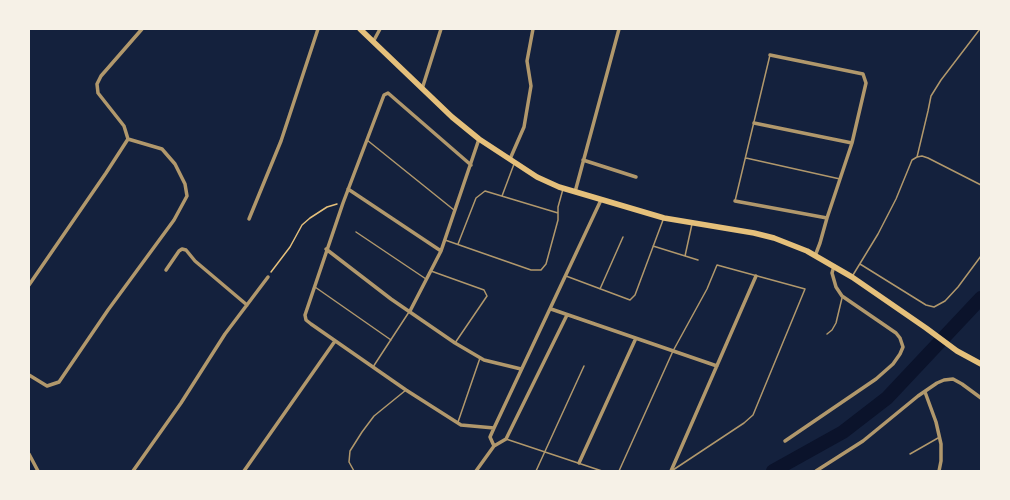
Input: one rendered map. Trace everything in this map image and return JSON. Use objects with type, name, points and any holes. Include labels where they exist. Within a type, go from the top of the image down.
[{"type":"main road","points":[[360,29],[452,117],[479,139],[537,177],[575,192],[664,218],[754,233],[774,238],[834,266],[926,328],[957,351],[981,364]]},
{"type":"main road","points":[[975,361],[981,368]]},
{"type":"street","points":[[128,139],[124,126],[98,93],[98,84],[101,76],[142,29]]},
{"type":"street","points":[[249,219],[281,141],[318,29]]},
{"type":"street","points":[[373,42],[380,29]]},
{"type":"street","points":[[422,89],[441,29]]},
{"type":"street","points":[[513,161],[524,127],[531,86],[527,61],[532,29]]},
{"type":"street","points":[[575,192],[619,29]]},
{"type":"street","points":[[770,55],[863,74],[866,83],[852,143],[815,256]]},
{"type":"street","points":[[471,165],[388,93],[384,95],[348,189],[304,315],[306,320],[406,390],[457,423],[461,425],[494,428]]},
{"type":"street","points":[[754,123],[852,143]]},
{"type":"street","points":[[29,286],[128,139]]},
{"type":"street","points":[[29,375],[47,386],[59,382],[108,310],[174,220],[187,196],[185,184],[175,164],[162,149],[128,139]]},
{"type":"street","points":[[410,311],[441,251],[479,139]]},
{"type":"street","points":[[583,160],[636,177]]},
{"type":"street","points":[[348,189],[441,251]]},
{"type":"street","points":[[494,446],[490,437],[601,200]]},
{"type":"street","points":[[735,201],[827,218]]},
{"type":"street","points":[[166,270],[179,251],[182,249],[186,250],[200,265],[247,305]]},
{"type":"street","points":[[326,250],[455,343],[484,360],[521,369]]},
{"type":"street","points":[[785,441],[876,379],[893,364],[903,347],[900,338],[896,333],[842,296],[836,287],[832,273],[834,266]]},
{"type":"street","points":[[671,471],[756,276]]},
{"type":"street","points":[[133,471],[247,305],[268,277]]},
{"type":"street","points":[[550,309],[717,366]]},
{"type":"street","points":[[476,471],[494,446],[506,439],[567,314]]},
{"type":"street","points":[[579,463],[636,338]]},
{"type":"street","points":[[244,471],[335,340]]},
{"type":"street","points":[[816,471],[863,441],[937,383],[944,380],[953,380],[962,384],[981,398]]},
{"type":"street","points":[[924,392],[936,422],[941,461],[939,471]]},
{"type":"street","points":[[29,454],[38,471]]},
{"type":"lane","points":[[852,277],[878,234],[896,199],[912,160],[916,156],[927,118],[931,96],[940,80],[980,29]]},
{"type":"lane","points":[[735,201],[770,55]]},
{"type":"lane","points":[[367,140],[455,211]]},
{"type":"lane","points":[[916,156],[928,158],[981,185]]},
{"type":"lane","points":[[746,158],[840,179]]},
{"type":"lane","points":[[502,196],[513,161]]},
{"type":"lane","points":[[445,240],[531,270],[541,270],[546,264],[558,220],[558,207],[564,188]]},
{"type":"lane","points":[[458,244],[476,198],[485,191],[558,213]]},
{"type":"lane","points":[[566,276],[630,300],[635,295],[664,218]]},
{"type":"lane","points":[[685,256],[692,223]]},
{"type":"lane","points":[[356,232],[426,279]]},
{"type":"lane","points":[[600,289],[623,236]]},
{"type":"lane","points":[[653,246],[698,260]]},
{"type":"lane","points":[[860,264],[926,305],[934,307],[945,301],[958,287],[981,256]]},
{"type":"lane","points":[[619,471],[674,351],[707,289],[717,265],[805,289],[753,415],[744,424],[671,471]]},
{"type":"lane","points":[[431,271],[484,290],[487,296],[455,343]]},
{"type":"lane","points":[[314,286],[391,340]]},
{"type":"lane","points":[[827,334],[832,330],[836,323],[842,296]]},
{"type":"lane","points":[[373,367],[410,311]]},
{"type":"lane","points":[[457,423],[480,358]]},
{"type":"lane","points":[[536,471],[584,366]]},
{"type":"lane","points":[[354,471],[349,462],[350,451],[362,432],[374,416],[406,390]]},
{"type":"lane","points":[[910,454],[939,438]]},
{"type":"lane","points":[[506,439],[602,471]]},
{"type":"path","points":[[268,277],[290,247],[302,224],[327,207],[343,203]]},
{"type":"waterway","points":[[773,471],[843,432],[887,398],[981,298]]}]
